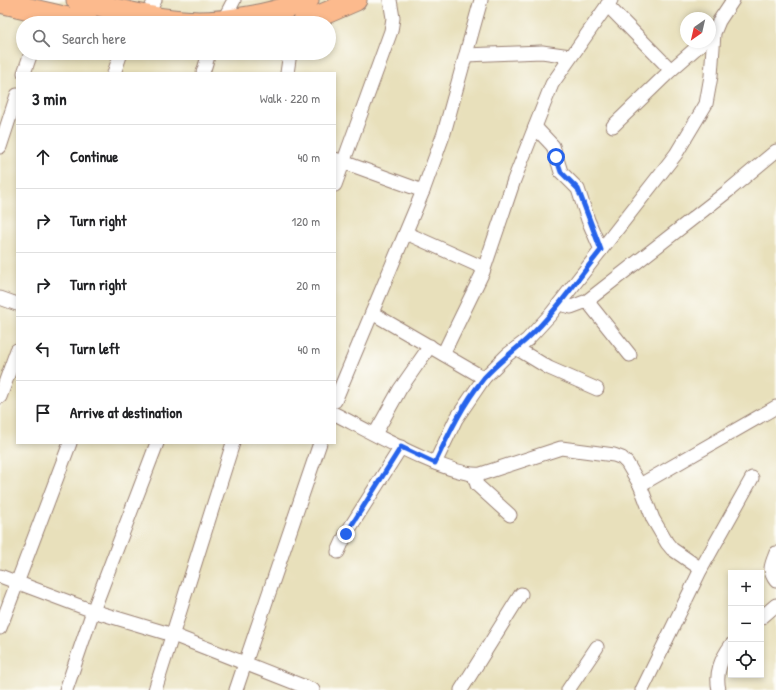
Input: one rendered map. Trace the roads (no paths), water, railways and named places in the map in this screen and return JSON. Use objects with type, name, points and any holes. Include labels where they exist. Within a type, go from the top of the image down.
[{"type":"main road","points":[[77,0],[151,8],[169,16]]},
{"type":"main road","points":[[249,16],[265,13],[308,0]]},
{"type":"main road","points":[[319,16],[356,0]]},
{"type":"main road","points":[[0,2],[38,16]]},
{"type":"street","points":[[226,16],[234,0]]},
{"type":"street","points":[[336,180],[340,161],[392,31],[393,18],[390,0]]},
{"type":"street","points":[[336,399],[423,191],[444,133],[481,0]]},
{"type":"street","points":[[716,27],[733,0]]},
{"type":"street","points":[[443,354],[484,268],[514,180],[552,84],[570,56],[609,2],[671,70]]},
{"type":"street","points":[[613,126],[696,48]]},
{"type":"street","points":[[435,463],[456,419],[484,378],[526,340],[559,304],[676,154],[706,104],[711,76],[712,48]]},
{"type":"street","points":[[466,54],[542,52],[570,56]]},
{"type":"street","points":[[24,72],[29,60]]},
{"type":"street","points":[[114,72],[119,60]]},
{"type":"street","points":[[203,72],[207,60]]},
{"type":"street","points":[[287,72],[289,60]]},
{"type":"street","points":[[0,147],[16,98]]},
{"type":"street","points":[[535,127],[553,146],[561,172],[578,189],[601,250]]},
{"type":"street","points":[[559,304],[571,307],[587,301],[728,191],[776,151]]},
{"type":"street","points":[[340,161],[423,191]]},
{"type":"street","points":[[406,233],[484,268]]},
{"type":"street","points":[[0,298],[16,304]]},
{"type":"street","points":[[587,301],[630,355]]},
{"type":"street","points":[[372,313],[484,378]]},
{"type":"street","points":[[375,434],[400,389],[430,346]]},
{"type":"street","points":[[516,348],[549,368],[597,389]]},
{"type":"street","points":[[0,397],[16,353]]},
{"type":"street","points":[[640,485],[776,407]]},
{"type":"street","points":[[336,414],[435,463],[452,470],[474,475],[561,448],[614,455],[627,463],[640,485],[653,519],[667,543],[701,569]]},
{"type":"street","points":[[0,628],[70,444]]},
{"type":"street","points":[[66,690],[93,611],[157,444]]},
{"type":"street","points":[[155,690],[233,444]]},
{"type":"street","points":[[236,690],[320,444]]},
{"type":"street","points":[[338,552],[346,534],[401,447]]},
{"type":"street","points":[[474,475],[476,485],[510,516]]},
{"type":"street","points":[[642,690],[701,569],[752,478]]},
{"type":"street","points":[[776,553],[770,566],[771,573],[776,581]]},
{"type":"street","points":[[0,576],[93,611],[173,635],[313,690]]},
{"type":"street","points":[[461,690],[521,594]]},
{"type":"street","points":[[764,615],[776,605]]},
{"type":"street","points":[[568,690],[597,647]]},
{"type":"street","points":[[720,690],[718,682],[719,667],[728,650]]}]
